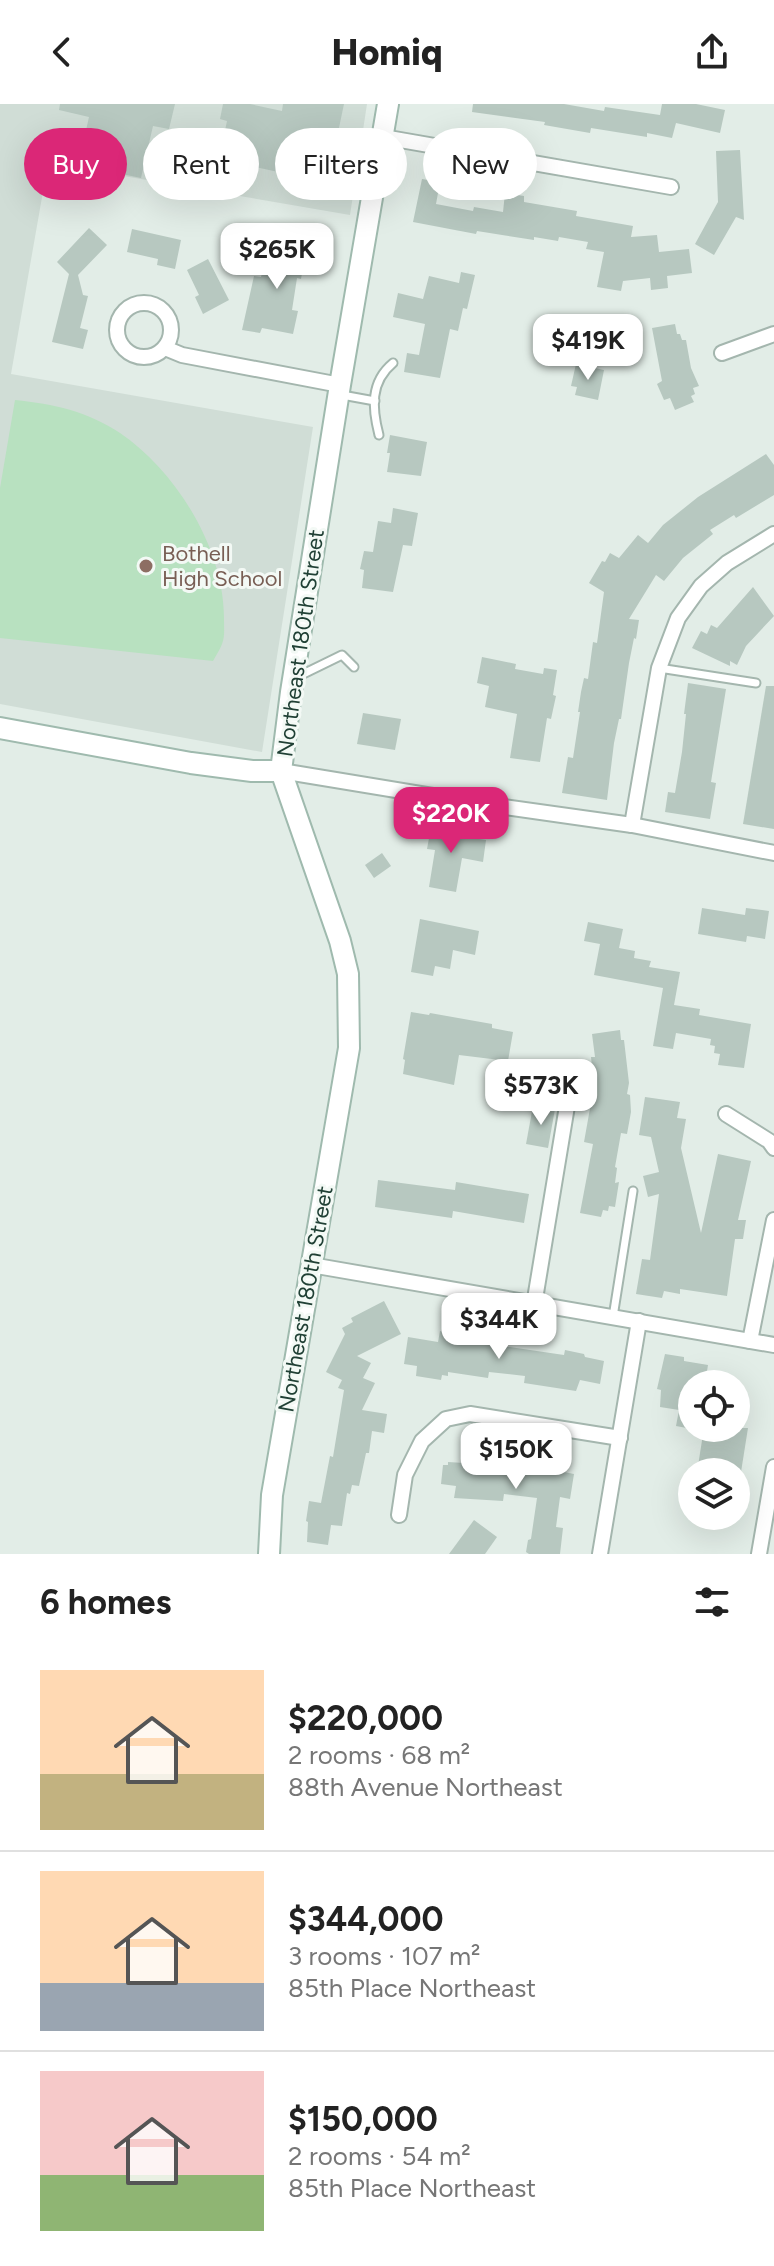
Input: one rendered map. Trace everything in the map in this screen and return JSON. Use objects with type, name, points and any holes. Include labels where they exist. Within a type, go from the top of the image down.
[{"type":"street","name":"Northeast 180th Street","points":[[384,128],[388,104]]},
{"type":"street","points":[[407,141],[671,187]]},
{"type":"street","name":"Northeast 180th Street","points":[[269,1554],[272,1495],[349,1048],[348,974],[340,941],[281,771],[339,390],[372,200]]},
{"type":"street","points":[[722,353],[774,334]]},
{"type":"street","points":[[165,348],[182,355],[339,390]]},
{"type":"street","points":[[632,825],[659,668],[678,618],[701,586],[727,563],[774,534]]},
{"type":"street","points":[[0,728],[191,763],[252,771],[281,771],[632,825],[774,853]]},
{"type":"street","points":[[534,1305],[571,1082]]},
{"type":"street","points":[[726,1114],[769,1141],[774,1148]]},
{"type":"street","points":[[750,1341],[774,1220]]},
{"type":"street","points":[[311,1265],[774,1345]]},
{"type":"street","points":[[600,1554],[639,1321]]},
{"type":"street","points":[[399,1515],[405,1475],[422,1441],[446,1419],[470,1414],[620,1438]]},
{"type":"street","points":[[759,1554],[774,1467]]},
{"type":"lane","points":[[379,435],[374,413],[380,374],[393,363]]},
{"type":"lane","points":[[339,390],[375,401]]},
{"type":"lane","points":[[293,679],[342,655],[354,667]]},
{"type":"lane","points":[[659,668],[756,683]]},
{"type":"lane","points":[[613,1317],[633,1191]]},
{"type":"shaded area","name":"Bothell High School","points":[[0,104],[367,104],[363,128],[275,128],[275,200],[352,200],[350,215],[259,199],[259,128],[143,128],[143,179],[127,177],[127,128],[24,128],[24,200],[42,200],[11,374],[313,427],[262,752],[0,704]]},
{"type":"green space","points":[[15,400],[70,410],[108,425],[141,449],[178,491],[207,540],[222,593],[224,638],[213,661],[0,638],[0,488]]},
{"type":"building","points":[[60,104],[175,104],[169,128],[143,128],[141,178],[127,175],[127,128],[86,128],[89,117],[59,110]]},
{"type":"building","points":[[223,104],[250,104],[282,111],[283,104],[344,104],[339,128],[275,128],[275,171],[259,168],[259,128],[226,128],[227,121],[220,119]]},
{"type":"building","points":[[473,104],[564,104],[604,111],[605,107],[660,115],[662,104],[696,104],[725,110],[720,133],[676,123],[672,138],[591,128],[590,133],[544,125],[545,122],[472,112]]},
{"type":"building","points":[[740,150],[744,220],[736,217],[714,255],[695,244],[718,202],[716,151]]},
{"type":"building","points":[[423,179],[423,200],[437,200],[436,204],[473,211],[474,207],[503,212],[504,200],[524,200],[577,211],[576,216],[633,226],[631,237],[657,235],[659,252],[689,249],[692,273],[667,276],[668,288],[651,290],[650,278],[623,281],[621,291],[597,287],[604,252],[586,249],[588,242],[559,237],[558,241],[534,237],[534,240],[477,231],[476,234],[413,222]]},
{"type":"building","points":[[89,228],[107,245],[78,275],[83,295],[88,296],[80,328],[88,330],[83,349],[52,342],[69,274],[57,262]]},
{"type":"building","points":[[132,229],[181,240],[175,269],[157,265],[158,259],[127,252]]},
{"type":"building","points":[[282,235],[308,240],[301,279],[297,278],[292,310],[298,311],[293,334],[262,328],[260,333],[242,330],[254,276],[261,277],[262,273],[276,276]]},
{"type":"building","points":[[208,259],[229,300],[203,314],[195,297],[199,295],[187,270]]},
{"type":"building","points":[[461,272],[475,275],[458,331],[450,329],[440,378],[404,372],[407,353],[419,355],[425,324],[393,317],[398,293],[423,299],[429,276],[459,283]]},
{"type":"building","points":[[675,324],[677,334],[686,340],[691,368],[699,386],[693,388],[695,394],[691,396],[694,402],[675,410],[670,398],[664,400],[657,384],[662,381],[652,328]]},
{"type":"building","points":[[576,364],[604,370],[598,400],[575,395],[577,387],[571,386]]},
{"type":"building","points":[[390,435],[427,442],[421,476],[387,472]]},
{"type":"building","points":[[766,454],[774,465],[774,495],[710,530],[713,534],[683,558],[664,581],[656,575],[629,619],[639,620],[614,743],[607,800],[562,793],[568,757],[573,758],[581,692],[584,678],[588,679],[593,642],[597,643],[604,592],[589,583],[602,561],[605,562],[610,553],[619,558],[638,535],[648,543],[663,525],[698,497]]},
{"type":"building","points":[[393,508],[418,513],[412,546],[403,545],[393,592],[362,588],[364,570],[360,569],[364,551],[373,552],[378,521],[391,523]]},
{"type":"building","points":[[753,587],[774,616],[746,646],[737,665],[730,661],[730,666],[692,648],[701,631],[707,634],[711,625],[717,628]]},
{"type":"building","points":[[482,657],[516,664],[515,669],[543,674],[544,668],[557,670],[553,695],[556,696],[551,719],[547,718],[540,762],[510,758],[517,714],[485,707],[489,686],[477,683]]},
{"type":"building","points":[[688,683],[726,689],[711,782],[716,783],[710,819],[665,812],[668,792],[675,793]]},
{"type":"building","points":[[766,686],[774,686],[774,829],[743,824]]},
{"type":"building","points":[[363,713],[401,719],[395,750],[357,744]]},
{"type":"building","points":[[432,822],[461,827],[459,836],[486,840],[483,862],[462,858],[456,892],[429,887],[435,850],[427,849]]},
{"type":"building","points":[[382,853],[391,866],[374,878],[365,865]]},
{"type":"building","points":[[702,908],[745,915],[746,908],[769,911],[765,939],[747,936],[746,942],[698,934]]},
{"type":"building","points":[[420,919],[479,931],[475,955],[453,950],[450,969],[435,966],[433,976],[411,972]]},
{"type":"building","points":[[588,922],[623,929],[619,948],[635,951],[634,958],[651,961],[649,967],[680,972],[674,1005],[700,1009],[699,1015],[751,1024],[744,1068],[718,1065],[720,1054],[714,1053],[715,1046],[710,1045],[711,1039],[676,1033],[673,1049],[653,1046],[663,988],[594,975],[600,944],[584,941]]},
{"type":"building","points":[[411,1012],[492,1024],[492,1028],[513,1032],[508,1061],[459,1055],[454,1085],[403,1074]]},
{"type":"building","points":[[620,1030],[621,1040],[624,1040],[631,1112],[627,1134],[621,1133],[615,1167],[615,1183],[619,1182],[615,1207],[609,1206],[608,1211],[603,1210],[601,1217],[580,1213],[593,1144],[584,1142],[594,1086],[592,1034]]},
{"type":"building","points":[[645,1097],[680,1102],[677,1118],[686,1119],[681,1148],[701,1233],[718,1154],[751,1161],[738,1220],[746,1220],[743,1239],[735,1239],[727,1296],[680,1289],[680,1294],[664,1291],[662,1298],[636,1294],[642,1259],[650,1260],[659,1194],[648,1197],[643,1176],[659,1172],[651,1137],[639,1135]]},
{"type":"building","points":[[533,1106],[555,1109],[548,1148],[526,1144]]},
{"type":"building","points":[[378,1180],[455,1190],[456,1182],[529,1194],[524,1223],[453,1211],[452,1218],[375,1207]]},
{"type":"building","points":[[384,1301],[401,1334],[357,1356],[371,1363],[363,1378],[375,1383],[362,1410],[387,1414],[384,1433],[372,1431],[359,1486],[352,1485],[350,1494],[347,1493],[342,1526],[331,1525],[328,1545],[307,1542],[309,1501],[321,1503],[330,1456],[333,1457],[344,1390],[338,1388],[342,1380],[326,1372],[345,1334],[342,1328],[353,1322],[351,1318]]},
{"type":"building","points":[[440,1331],[503,1341],[502,1346],[564,1355],[565,1350],[584,1354],[585,1357],[604,1361],[600,1384],[580,1380],[576,1391],[524,1383],[525,1376],[489,1372],[488,1378],[448,1372],[448,1376],[442,1375],[441,1380],[416,1376],[417,1366],[404,1364],[408,1337],[438,1342]]},
{"type":"building","points":[[665,1354],[708,1365],[707,1370],[678,1370],[678,1410],[660,1407],[661,1390],[657,1389]]},
{"type":"building","points":[[702,1442],[746,1442],[743,1458],[699,1458]]},
{"type":"building","points":[[490,1448],[509,1451],[508,1460],[541,1464],[542,1459],[560,1461],[559,1467],[565,1468],[564,1472],[574,1474],[570,1499],[560,1497],[556,1527],[563,1528],[560,1554],[526,1552],[537,1498],[504,1494],[503,1501],[454,1498],[456,1486],[441,1484],[443,1465],[448,1465],[448,1462],[464,1463],[465,1457],[489,1460]]},
{"type":"building","points":[[474,1520],[497,1537],[485,1554],[449,1554]]},
{"type":"place","name":"Bothell High School","points":[[146,566]]}]
